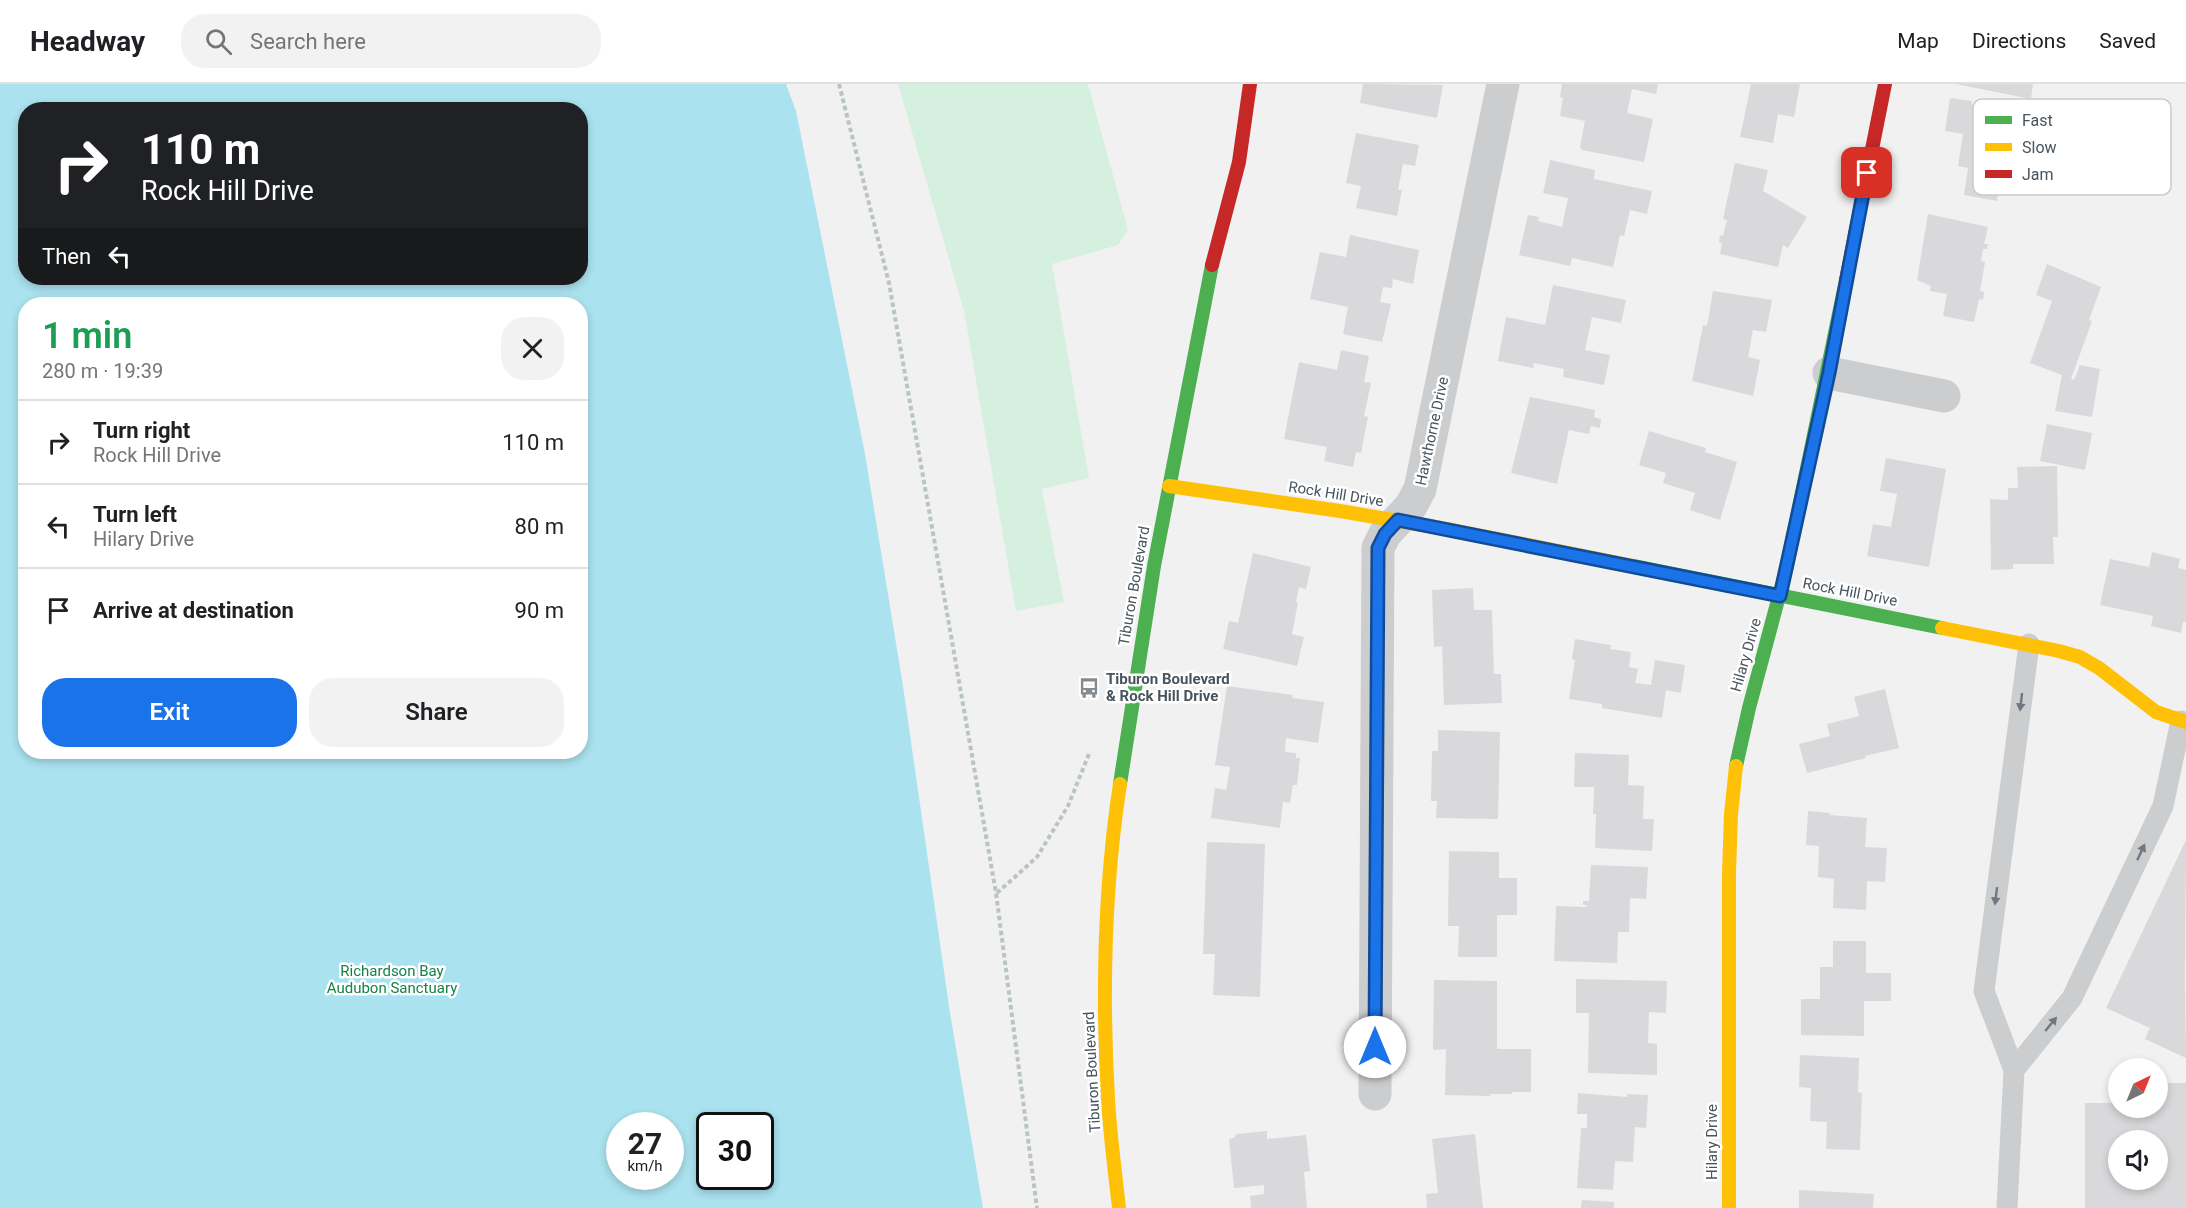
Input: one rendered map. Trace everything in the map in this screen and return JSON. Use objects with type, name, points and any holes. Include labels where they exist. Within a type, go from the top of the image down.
[{"type":"street","name":"Tiburon Boulevard","points":[[1119,1208],[1108,1101],[1104,990],[1112,850],[1126,736],[1169,486],[1212,262],[1239,162],[1250,84]]},
{"type":"street","name":"Hawthorne Drive","points":[[1375,1094],[1378,548],[1385,534],[1411,506],[1420,489],[1503,84]]},
{"type":"street","name":"Hilary Drive","points":[[1729,1208],[1729,873],[1737,757],[1745,720],[1780,596],[1829,373],[1884,84]]},
{"type":"street","points":[[1829,373],[1944,396]]},
{"type":"street","name":"Rock Hill Drive","points":[[1169,486],[1398,520],[2029,644],[2086,660],[2101,669],[2147,708],[2184,721]]},
{"type":"lane","points":[[2007,1208],[2014,1070],[1984,991],[2029,644]]},
{"type":"lane","points":[[2014,1070],[2072,998],[2163,806],[2184,721]]},
{"type":"path","points":[[840,84],[889,283],[996,893],[1037,1208]]},
{"type":"path","points":[[996,893],[1037,857],[1068,806],[1091,750],[1126,736]]},
{"type":"green space","points":[[898,84],[1088,84],[1128,230],[1118,245],[1052,264],[1089,478],[1042,489],[1064,602],[1016,611],[964,311]]},
{"type":"water","name":"Richardson Bay Audubon Sanctuary","points":[[0,84],[786,84],[796,111],[865,454],[903,686],[950,1013],[983,1208],[0,1208]]},
{"type":"building","points":[[1363,84],[1443,85],[1437,118],[1360,103]]},
{"type":"building","points":[[1562,84],[1658,84],[1656,94],[1632,89],[1627,113],[1653,119],[1644,162],[1582,150],[1580,147],[1585,121],[1560,116],[1563,98],[1560,97]]},
{"type":"building","points":[[1751,84],[1800,84],[1794,117],[1778,114],[1773,143],[1740,137]]},
{"type":"building","points":[[1956,84],[2033,84],[2031,99]]},
{"type":"building","points":[[1950,98],[1972,101],[1973,195],[1998,195],[1997,201],[1964,195],[1968,168],[1958,166],[1963,134],[1945,131]]},
{"type":"building","points":[[1356,133],[1419,145],[1415,166],[1403,164],[1398,190],[1402,190],[1397,216],[1356,208],[1361,186],[1346,183]]},
{"type":"building","points":[[1550,160],[1595,170],[1594,179],[1652,191],[1647,214],[1630,210],[1624,236],[1620,235],[1613,267],[1572,258],[1570,266],[1519,255],[1528,215],[1539,217],[1538,221],[1562,227],[1568,198],[1543,193]]},
{"type":"building","points":[[1735,163],[1768,170],[1763,191],[1807,217],[1788,248],[1783,245],[1778,267],[1720,254],[1722,243],[1719,242],[1720,235],[1723,236],[1727,220],[1723,219]]},
{"type":"building","points":[[1928,214],[1988,227],[1984,244],[1988,244],[1987,249],[1983,249],[1981,261],[1985,262],[1980,291],[1984,292],[1983,300],[1979,299],[1974,322],[1943,316],[1947,294],[1930,291],[1931,286],[1917,280]]},
{"type":"building","points":[[1350,235],[1419,250],[1413,284],[1393,279],[1392,288],[1383,287],[1380,302],[1391,304],[1382,342],[1343,334],[1348,307],[1310,299],[1320,252],[1346,257]]},
{"type":"building","points":[[2047,264],[2101,287],[2089,320],[2092,321],[2071,379],[2074,380],[2080,365],[2100,369],[2092,417],[2055,411],[2062,375],[2030,363],[2052,301],[2036,295]]},
{"type":"building","points":[[1553,285],[1626,300],[1621,323],[1592,317],[1585,350],[1610,355],[1604,385],[1563,377],[1564,369],[1534,363],[1533,368],[1498,361],[1506,317],[1545,325]]},
{"type":"building","points":[[1713,291],[1772,300],[1766,332],[1753,330],[1748,357],[1760,360],[1753,396],[1692,381],[1703,325],[1707,326]]},
{"type":"building","points":[[1341,350],[1369,356],[1364,382],[1371,383],[1364,416],[1368,417],[1361,453],[1356,452],[1353,467],[1324,461],[1327,447],[1284,439],[1299,362],[1337,370]]},
{"type":"building","points":[[1530,397],[1595,410],[1594,417],[1601,419],[1600,428],[1591,426],[1589,434],[1569,430],[1557,484],[1511,473]]},
{"type":"building","points":[[2047,424],[2092,433],[2085,470],[2040,461]]},
{"type":"building","points":[[1649,431],[1706,448],[1705,452],[1737,462],[1720,520],[1690,510],[1695,493],[1663,483],[1666,473],[1639,465]]},
{"type":"building","points":[[1886,458],[1946,469],[1929,567],[1867,556],[1873,524],[1891,527],[1897,494],[1880,491]]},
{"type":"building","points":[[2057,466],[2058,537],[2053,537],[2054,564],[2013,564],[2013,569],[1991,570],[1990,499],[2008,500],[2008,488],[2018,488],[2017,467]]},
{"type":"building","points":[[2152,552],[2180,559],[2178,568],[2186,570],[2186,622],[2183,622],[2181,633],[2151,626],[2153,616],[2100,605],[2110,559],[2149,567]]},
{"type":"building","points":[[1253,553],[1311,567],[1306,589],[1299,587],[1296,602],[1298,602],[1292,634],[1304,637],[1297,666],[1223,649],[1229,621],[1238,623]]},
{"type":"building","points":[[1473,588],[1474,610],[1492,610],[1494,674],[1501,674],[1502,703],[1444,705],[1442,646],[1434,647],[1432,590]]},
{"type":"building","points":[[1575,639],[1611,645],[1610,649],[1631,652],[1629,667],[1638,669],[1635,683],[1651,685],[1655,660],[1685,665],[1681,693],[1666,690],[1662,718],[1602,708],[1602,704],[1569,699],[1575,660],[1572,659]]},
{"type":"building","points":[[1227,686],[1293,695],[1292,698],[1324,702],[1318,743],[1286,738],[1285,752],[1296,753],[1296,758],[1300,758],[1297,785],[1293,785],[1290,803],[1283,802],[1280,828],[1211,818],[1215,788],[1226,790],[1230,767],[1215,765]]},
{"type":"building","points":[[1885,689],[1899,748],[1807,773],[1799,744],[1830,736],[1827,724],[1859,716],[1854,697]]},
{"type":"building","points":[[1438,730],[1500,732],[1498,819],[1436,818],[1437,801],[1431,801],[1432,751],[1438,751]]},
{"type":"building","points":[[1575,753],[1629,755],[1628,785],[1644,786],[1643,819],[1654,819],[1652,851],[1595,848],[1594,787],[1574,787]]},
{"type":"building","points":[[1808,811],[1867,818],[1865,847],[1887,848],[1885,882],[1867,881],[1866,910],[1833,908],[1834,879],[1818,877],[1819,846],[1806,845]]},
{"type":"building","points":[[2186,840],[2186,1058],[2145,1039],[2150,1028],[2106,1008]]},
{"type":"building","points":[[1207,842],[1265,844],[1260,997],[1213,995],[1215,954],[1203,954]]},
{"type":"building","points":[[1449,851],[1499,852],[1499,878],[1517,878],[1517,915],[1497,915],[1497,957],[1458,957],[1459,926],[1448,926]]},
{"type":"building","points":[[1591,865],[1648,867],[1646,899],[1630,898],[1629,932],[1618,932],[1617,963],[1554,961],[1556,906],[1587,907],[1583,905],[1583,901],[1589,901]]},
{"type":"building","points":[[1833,941],[1866,941],[1866,973],[1891,973],[1891,1001],[1864,1001],[1864,1036],[1801,1035],[1801,999],[1820,999],[1820,967],[1833,967]]},
{"type":"building","points":[[1576,979],[1667,981],[1666,1013],[1649,1012],[1648,1043],[1657,1044],[1657,1075],[1588,1073],[1589,1013],[1576,1013]]},
{"type":"building","points":[[1434,980],[1497,981],[1497,1049],[1531,1049],[1531,1092],[1490,1094],[1490,1096],[1445,1095],[1446,1049],[1433,1050]]},
{"type":"building","points":[[1800,1055],[1859,1058],[1858,1092],[1862,1093],[1860,1150],[1826,1149],[1827,1122],[1810,1121],[1811,1088],[1799,1087]]},
{"type":"building","points":[[2168,1083],[2186,1083],[2186,1208],[2085,1208],[2085,1103],[2108,1103],[2108,1118],[2168,1118]]},
{"type":"building","points":[[1578,1093],[1627,1097],[1627,1094],[1648,1095],[1646,1128],[1635,1127],[1633,1162],[1615,1161],[1613,1190],[1577,1188],[1581,1128],[1587,1128],[1587,1114],[1577,1114]]},
{"type":"building","points":[[1267,1131],[1267,1139],[1306,1135],[1310,1171],[1304,1172],[1307,1208],[1251,1208],[1250,1196],[1264,1194],[1264,1185],[1234,1188],[1229,1139],[1234,1138],[1236,1134]]},
{"type":"building","points":[[1475,1134],[1483,1208],[1427,1208],[1426,1194],[1438,1193],[1432,1139]]},
{"type":"building","points":[[1799,1190],[1874,1194],[1873,1208],[1799,1208]]},
{"type":"building","points":[[1582,1200],[1614,1202],[1614,1208],[1581,1208]]},
{"type":"traffic: fast","points":[[1120,784],[1154,566],[1212,265]]},
{"type":"traffic: fast","points":[[1736,766],[1786,570],[1846,280]]},
{"type":"traffic: fast","points":[[1634,566],[1942,628]]},
{"type":"traffic: slow","points":[[1169,486],[1452,530],[1634,566]]},
{"type":"traffic: slow","points":[[1942,628],[2080,657],[2099,668],[2156,712],[2186,722]]},
{"type":"traffic: slow","points":[[1729,1208],[1729,873],[1731,814],[1736,766]]},
{"type":"traffic: slow","points":[[1119,1208],[1108,1099],[1105,981],[1111,862],[1120,784]]},
{"type":"traffic: jam","points":[[1212,265],[1239,162],[1250,84]]},
{"type":"traffic: jam","points":[[1846,280],[1885,84]]},
{"type":"place","name":"Tiburon Boulevard & Rock Hill Drive","points":[[1089,688]]},
{"type":"route","points":[[1375,1047],[1378,548],[1385,534],[1398,520],[1780,596],[1829,373],[1867,173]]}]
